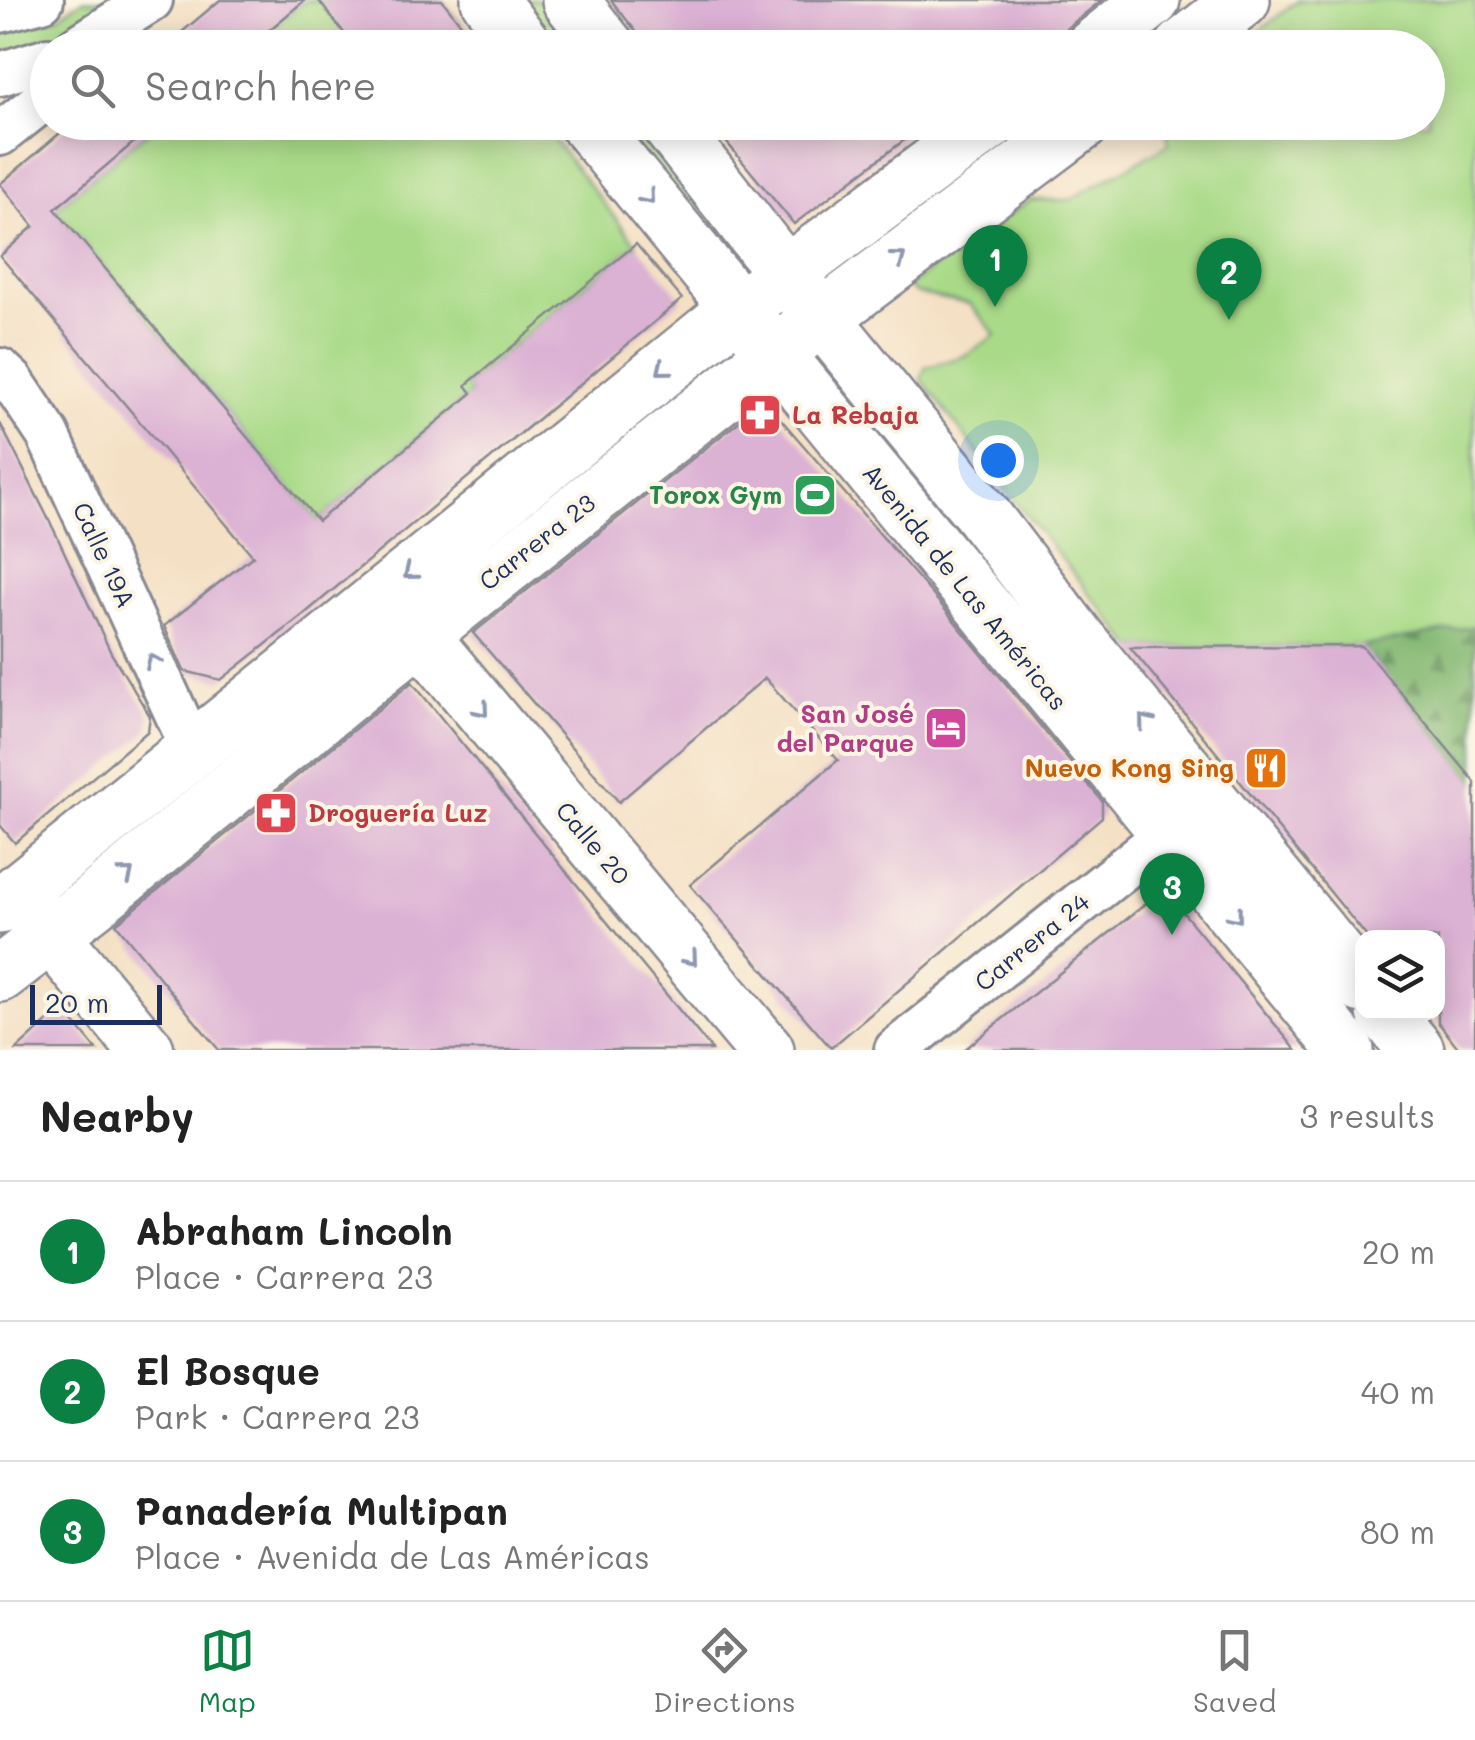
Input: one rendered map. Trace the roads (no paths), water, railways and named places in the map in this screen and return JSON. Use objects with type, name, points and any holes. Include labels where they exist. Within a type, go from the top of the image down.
[{"type":"main road","points":[[489,0],[512,30]]},
{"type":"main road","points":[[570,0],[594,30]]},
{"type":"main road","points":[[1204,30],[1242,0]]},
{"type":"main road","points":[[1111,30],[1139,4]]},
{"type":"main road","name":"Avenida de Las Américas","points":[[601,140],[1346,1050]]},
{"type":"main road","points":[[681,140],[1079,640],[1355,976]]},
{"type":"main road","points":[[146,1050],[51,935],[5,890],[194,750],[739,308],[966,140]]},
{"type":"main road","name":"Carrera 23","points":[[0,974],[775,353],[1058,140]]},
{"type":"main road","name":"Calle 20","points":[[420,635],[766,1050]]},
{"type":"main road","points":[[1392,1020],[1416,1050]]},
{"type":"street","points":[[0,11],[42,0]]},
{"type":"street","points":[[104,30],[150,0]]},
{"type":"street","points":[[129,30],[166,0]]},
{"type":"street","points":[[0,74],[30,80]]},
{"type":"street","points":[[0,91],[30,87]]},
{"type":"street","points":[[0,134],[30,102]]},
{"type":"street","name":"Calle 19A","points":[[0,370],[12,381],[48,435],[194,750]]},
{"type":"street","name":"Carrera 24","points":[[896,1050],[1168,833]]},
{"type":"place","name":"Abraham Lincoln","points":[[995,307]]},
{"type":"place","name":"El Bosque","points":[[1229,320]]},
{"type":"place","name":"La Rebaja","points":[[760,415]]},
{"type":"place","name":"Torox Gym","points":[[815,495]]},
{"type":"place","name":"San José del Parque","points":[[946,728]]},
{"type":"place","name":"Nuevo Kong Sing","points":[[1266,768]]},
{"type":"place","name":"Droguería Luz","points":[[276,813]]},
{"type":"place","name":"Panadería Multipan","points":[[1172,935]]}]
